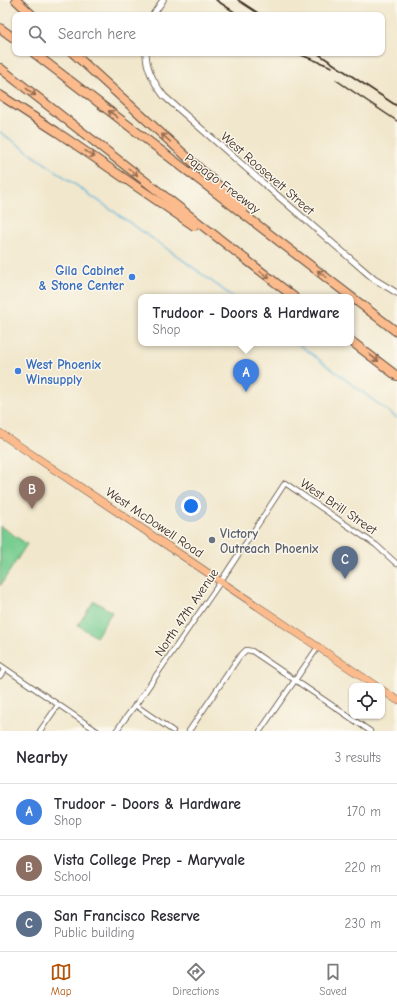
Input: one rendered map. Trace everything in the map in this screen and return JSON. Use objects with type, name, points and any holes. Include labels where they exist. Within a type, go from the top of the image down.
[{"type":"highway","points":[[16,0],[29,12]]},
{"type":"highway","points":[[0,28],[12,37]]},
{"type":"highway","name":"Papago Freeway","points":[[38,56],[348,294]]},
{"type":"highway","points":[[76,56],[278,240]]},
{"type":"highway","points":[[0,68],[290,294]]},
{"type":"highway","points":[[0,96],[63,136],[168,209],[237,253]]},
{"type":"highway","name":"Papago Freeway","points":[[354,299],[397,332]]},
{"type":"highway","points":[[354,343],[397,376]]},
{"type":"main road","name":"West McDowell Road","points":[[0,433],[372,683]]},
{"type":"main road","points":[[385,692],[397,700]]},
{"type":"street","points":[[155,12],[163,0]]},
{"type":"street","name":"West Roosevelt Street","points":[[146,56],[146,63],[164,96],[374,278],[397,293]]},
{"type":"street","name":"North 47th Avenue","points":[[116,731],[221,581],[285,483]]},
{"type":"street","name":"West Brill Street","points":[[285,483],[376,545],[397,564]]},
{"type":"street","points":[[262,730],[318,647]]},
{"type":"street","points":[[189,731],[239,657],[246,650],[252,651],[370,731]]},
{"type":"street","points":[[0,665],[97,731]]},
{"type":"street","points":[[0,676],[5,669]]},
{"type":"street","points":[[40,731],[58,705]]},
{"type":"street","points":[[135,705],[173,731]]},
{"type":"green space","points":[[0,526],[27,544],[0,586]]},
{"type":"green space","points":[[94,601],[112,612],[96,637],[78,625]]},
{"type":"waterway","points":[[0,132],[176,255],[229,294]]},
{"type":"waterway","points":[[301,346],[397,418]]},
{"type":"railway","points":[[216,0],[234,12]]},
{"type":"railway","points":[[238,0],[256,12]]},
{"type":"railway","points":[[304,56],[332,67]]},
{"type":"railway","points":[[322,56],[397,106]]},
{"type":"railway","points":[[336,80],[397,121]]},
{"type":"place","name":"Gila Cabinet & Stone Center","points":[[132,277]]},
{"type":"place","name":"West Phoenix Winsupply","points":[[18,371]]},
{"type":"place","name":"Trudoor - Doors & Hardware","points":[[246,392]]},
{"type":"place","name":"Vista College Prep - Maryvale","points":[[32,509]]},
{"type":"place","name":"Victory Outreach Phoenix","points":[[212,540]]},
{"type":"place","name":"San Francisco Reserve","points":[[345,579]]}]
